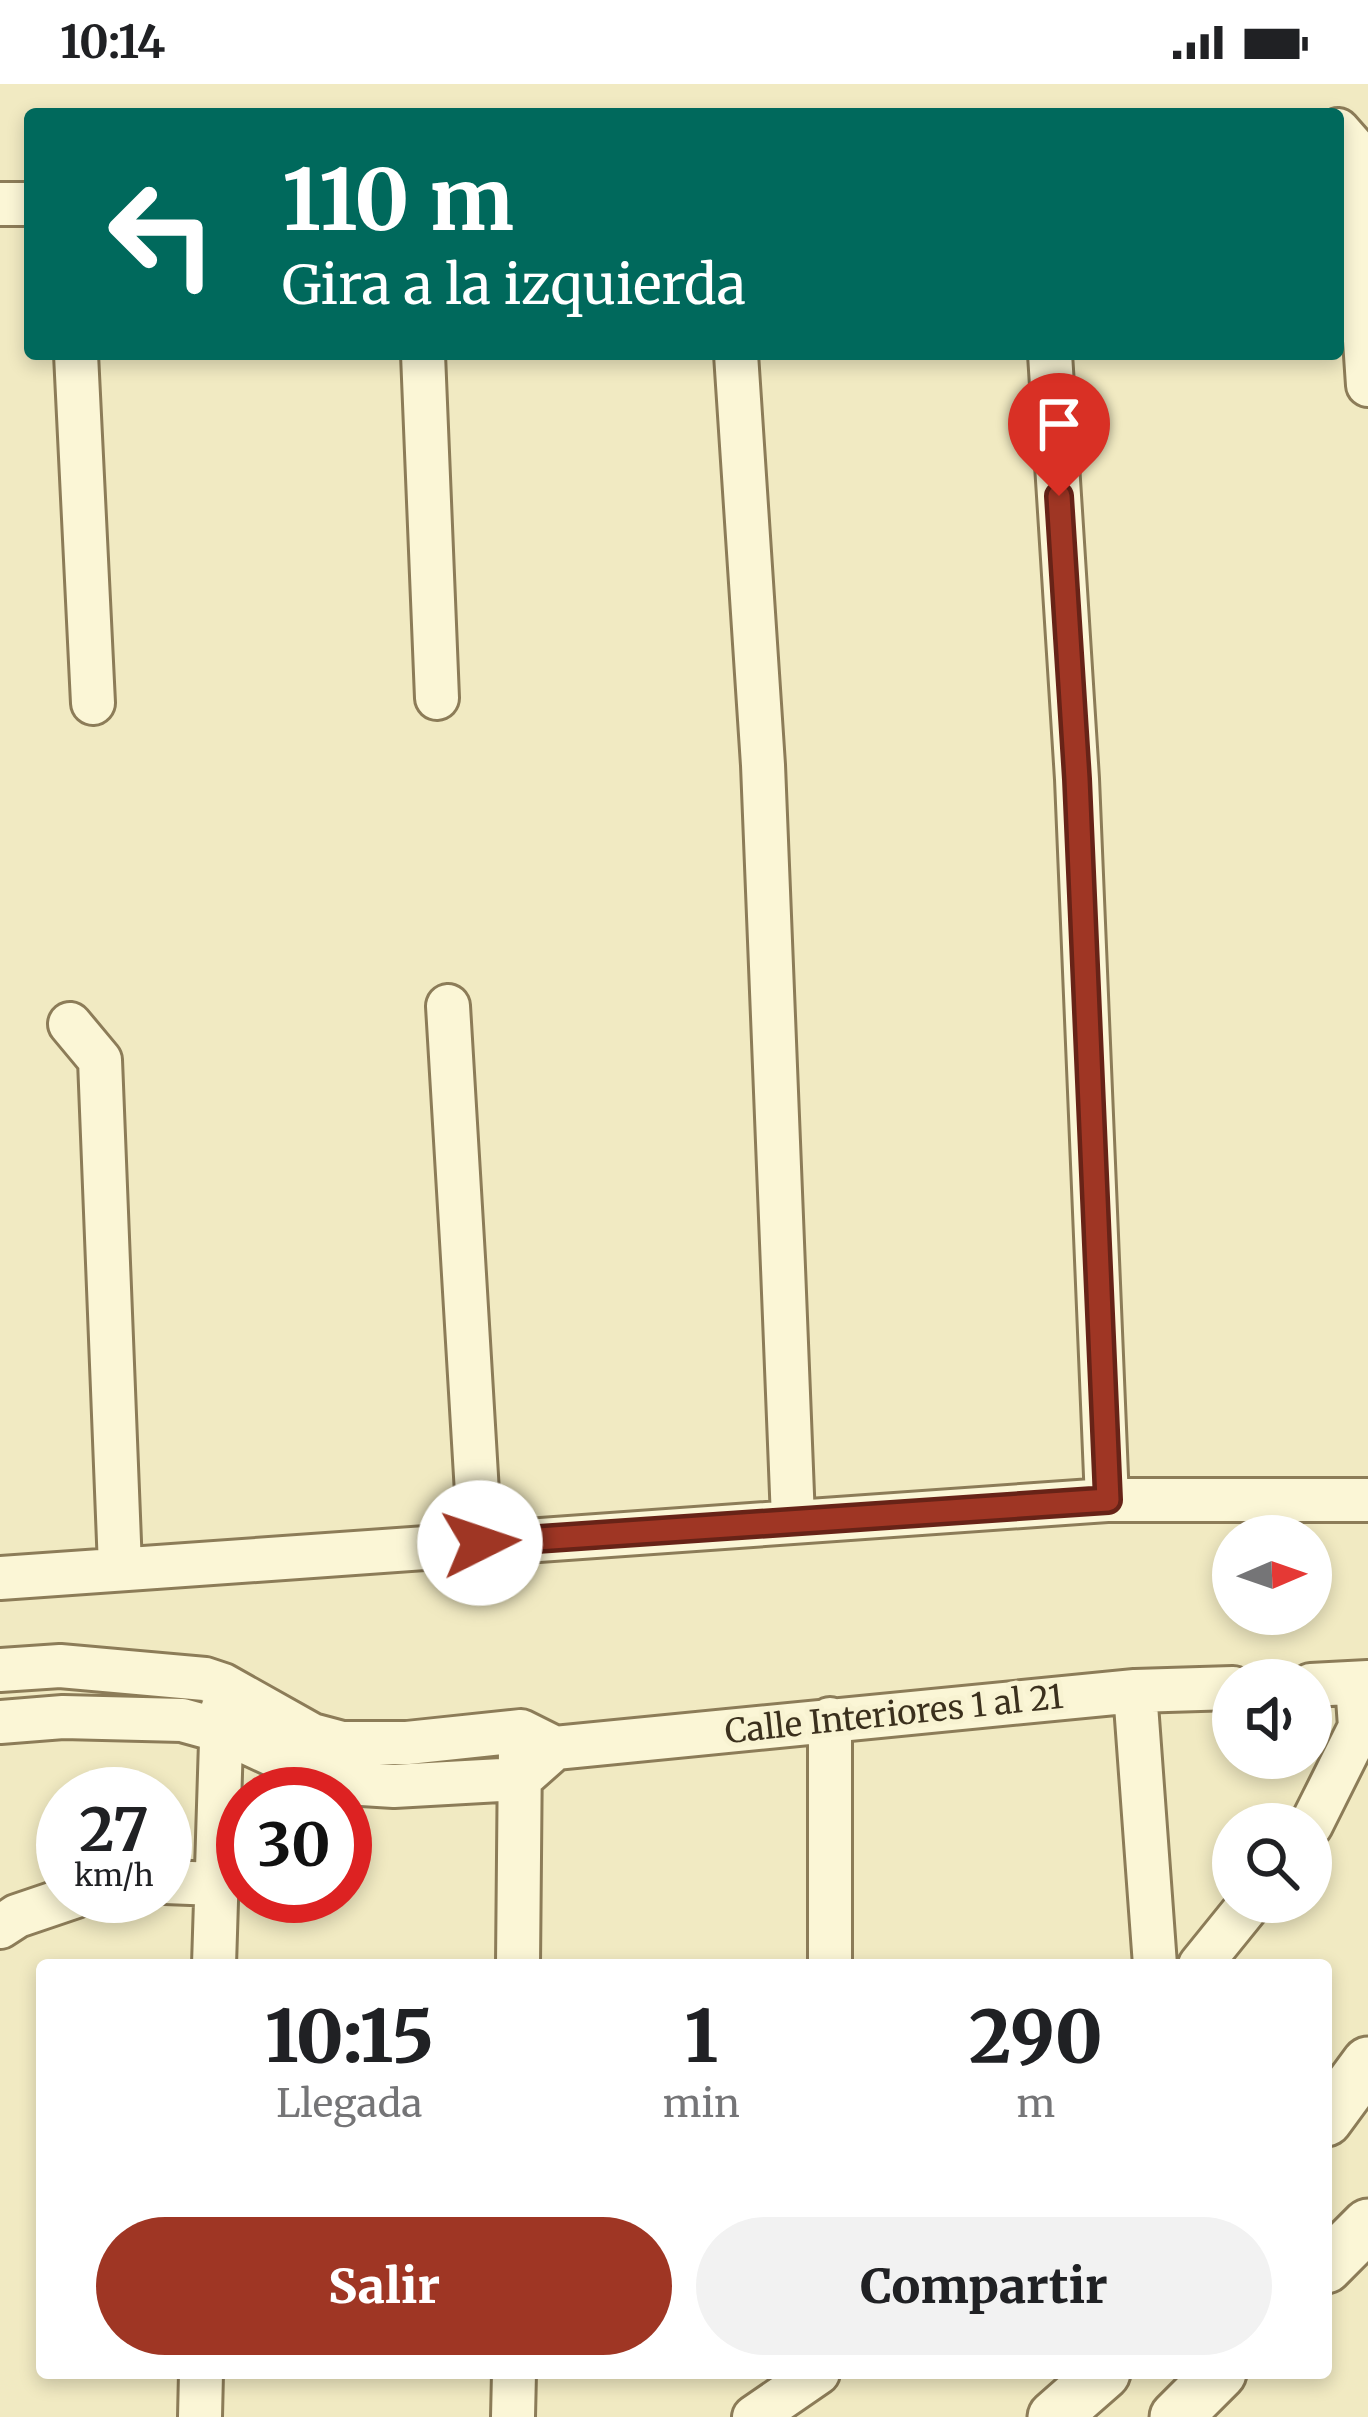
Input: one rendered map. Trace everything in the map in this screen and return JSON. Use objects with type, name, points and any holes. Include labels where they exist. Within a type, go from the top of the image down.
[{"type":"street","points":[[1344,137],[1352,146],[1368,385]]},
{"type":"street","points":[[76,360],[93,703]]},
{"type":"street","points":[[423,360],[437,698]]},
{"type":"street","points":[[736,360],[763,765],[793,1520]]},
{"type":"street","points":[[1050,360],[1077,779],[1108,1500]]},
{"type":"street","points":[[448,1006],[480,1543]]},
{"type":"street","points":[[70,1024],[100,1060],[120,1567]]},
{"type":"street","points":[[0,1578],[1108,1500],[1368,1500]]},
{"type":"street","points":[[60,1666],[63,1717]]},
{"type":"street","name":"Calle Interiores 1 al 21","points":[[0,1670],[60,1666],[182,1674],[223,1685],[313,1735],[342,1744],[538,1739],[830,1719],[1135,1690],[1212,1688]]},
{"type":"street","points":[[1322,1803],[1360,1727],[1362,1682],[1332,1684]]},
{"type":"street","points":[[220,1767],[223,1685]]},
{"type":"street","points":[[1135,1690],[1155,1959]]},
{"type":"street","points":[[0,1722],[63,1717],[182,1720],[221,1731],[346,1784],[394,1786],[520,1778]]},
{"type":"street","points":[[830,1719],[830,1959]]},
{"type":"street","points":[[518,1959],[520,1778],[538,1739]]},
{"type":"street","points":[[0,1927],[36,1909]]},
{"type":"street","points":[[214,1959],[216,1912]]},
{"type":"street","points":[[1205,1959],[1234,1923]]},
{"type":"street","points":[[1332,2112],[1368,2063]]},
{"type":"street","points":[[1332,2261],[1368,2225]]},
{"type":"street","points":[[200,2417],[201,2379]]},
{"type":"street","points":[[513,2417],[514,2379]]},
{"type":"street","points":[[754,2417],[809,2379]]},
{"type":"street","points":[[1054,2417],[1097,2379]]},
{"type":"street","points":[[1176,2417],[1214,2379]]},
{"type":"route","points":[[480,1543],[1108,1500],[1077,779],[1059,496]]}]
